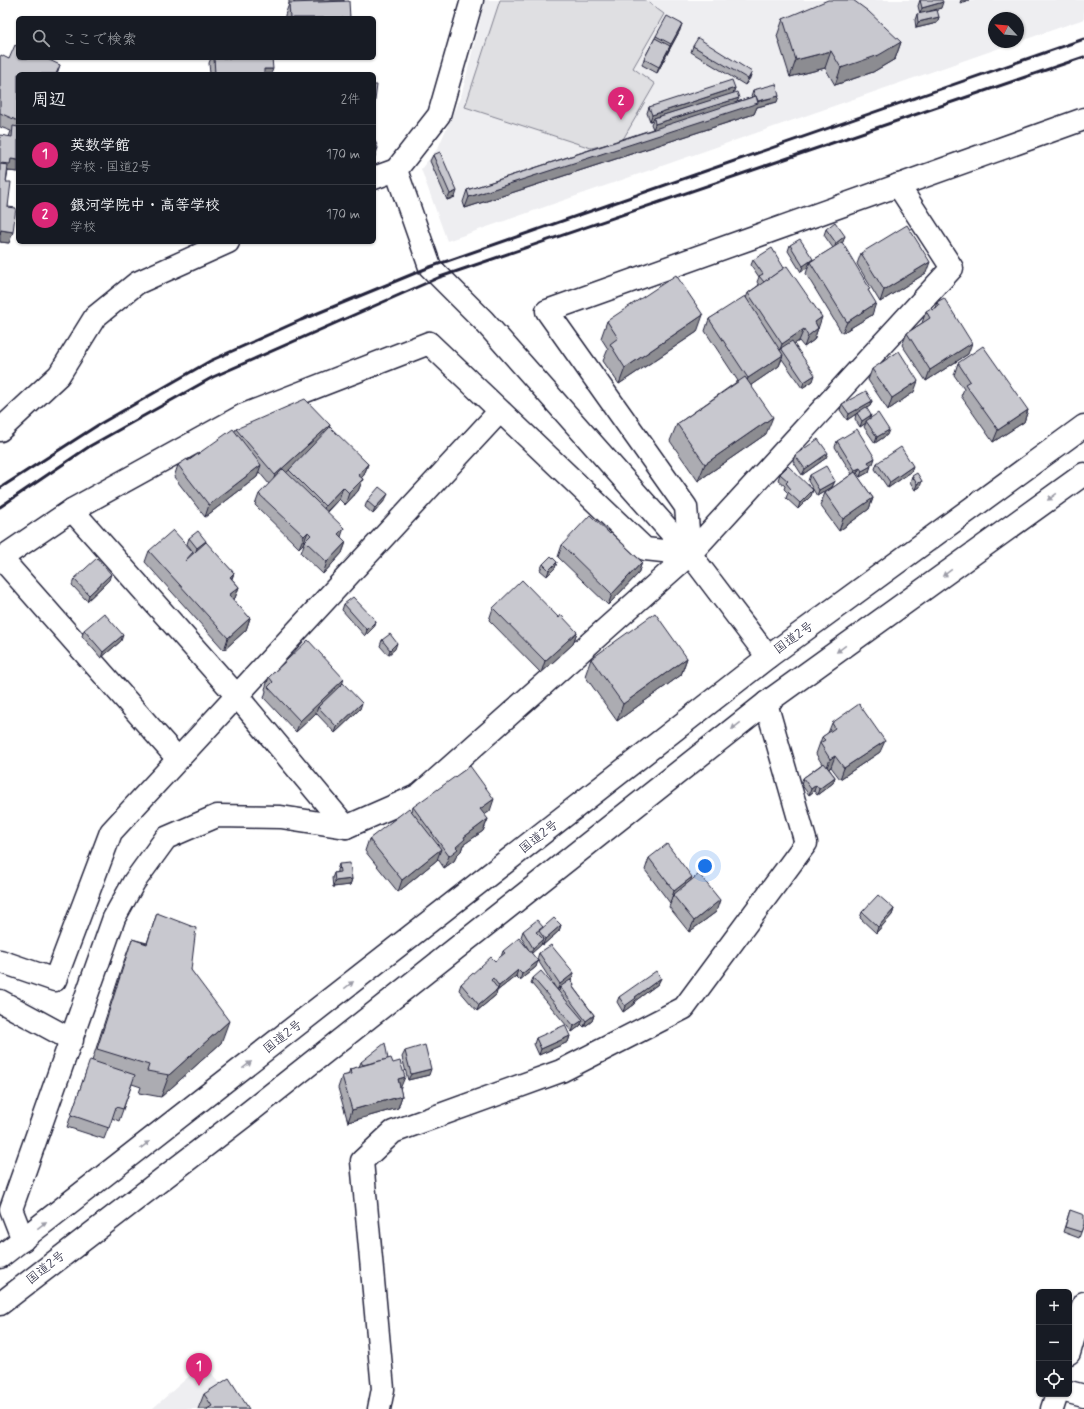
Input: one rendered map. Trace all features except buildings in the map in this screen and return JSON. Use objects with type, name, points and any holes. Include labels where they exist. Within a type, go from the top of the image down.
[{"type":"main road","points":[[376,177],[396,170],[439,115],[472,0]]},
{"type":"main road","points":[[690,554],[686,507],[547,311],[1084,119]]},
{"type":"main road","points":[[396,170],[430,267],[483,320],[690,554],[768,657]]},
{"type":"main road","points":[[23,1240],[11,1209],[114,918],[134,882],[166,838],[217,816],[281,816],[346,827],[419,795],[690,554],[952,268],[898,185]]},
{"type":"main road","points":[[0,430],[60,375],[95,317],[138,283],[224,244]]},
{"type":"main road","points":[[178,759],[1,558],[72,510],[244,415],[429,343],[645,549],[690,554]]},
{"type":"main road","points":[[0,961],[55,980],[111,832],[500,411]]},
{"type":"main road","name":"国道2号","points":[[0,1257],[768,657],[1084,426]]},
{"type":"main road","name":"国道2号","points":[[0,1304],[243,1117],[766,703],[1084,474]]},
{"type":"main road","points":[[72,510],[237,696],[346,827]]},
{"type":"main road","points":[[379,1409],[383,1389],[362,1161],[393,1132],[561,1071],[684,1008],[806,844],[766,703]]},
{"type":"main road","points":[[0,1001],[72,1040]]},
{"type":"main road","points":[[1072,1343],[1084,1303]]},
{"type":"main road","points":[[1072,1393],[1084,1396]]},
{"type":"main road","points":[[1052,1409],[1055,1397]]},
{"type":"shaded area","points":[[485,0],[1084,0],[1084,19],[1024,40],[1024,12],[988,12],[988,48],[1000,48],[447,241],[421,169],[438,148],[462,93]]},
{"type":"shaded area","points":[[500,0],[645,0],[664,14],[633,68],[655,84],[622,141],[591,148],[465,107]]},
{"type":"shaded area","points":[[204,1363],[239,1409],[152,1409]]},
{"type":"railway","points":[[0,488],[98,425],[210,361],[301,320],[430,267],[1084,39]]},
{"type":"railway","points":[[0,507],[90,446],[213,377],[440,277],[1084,57]]},
{"type":"place","name":"銀河学院中・高等学校","points":[[621,120]]},
{"type":"place","name":"英数学館","points":[[199,1386]]}]
